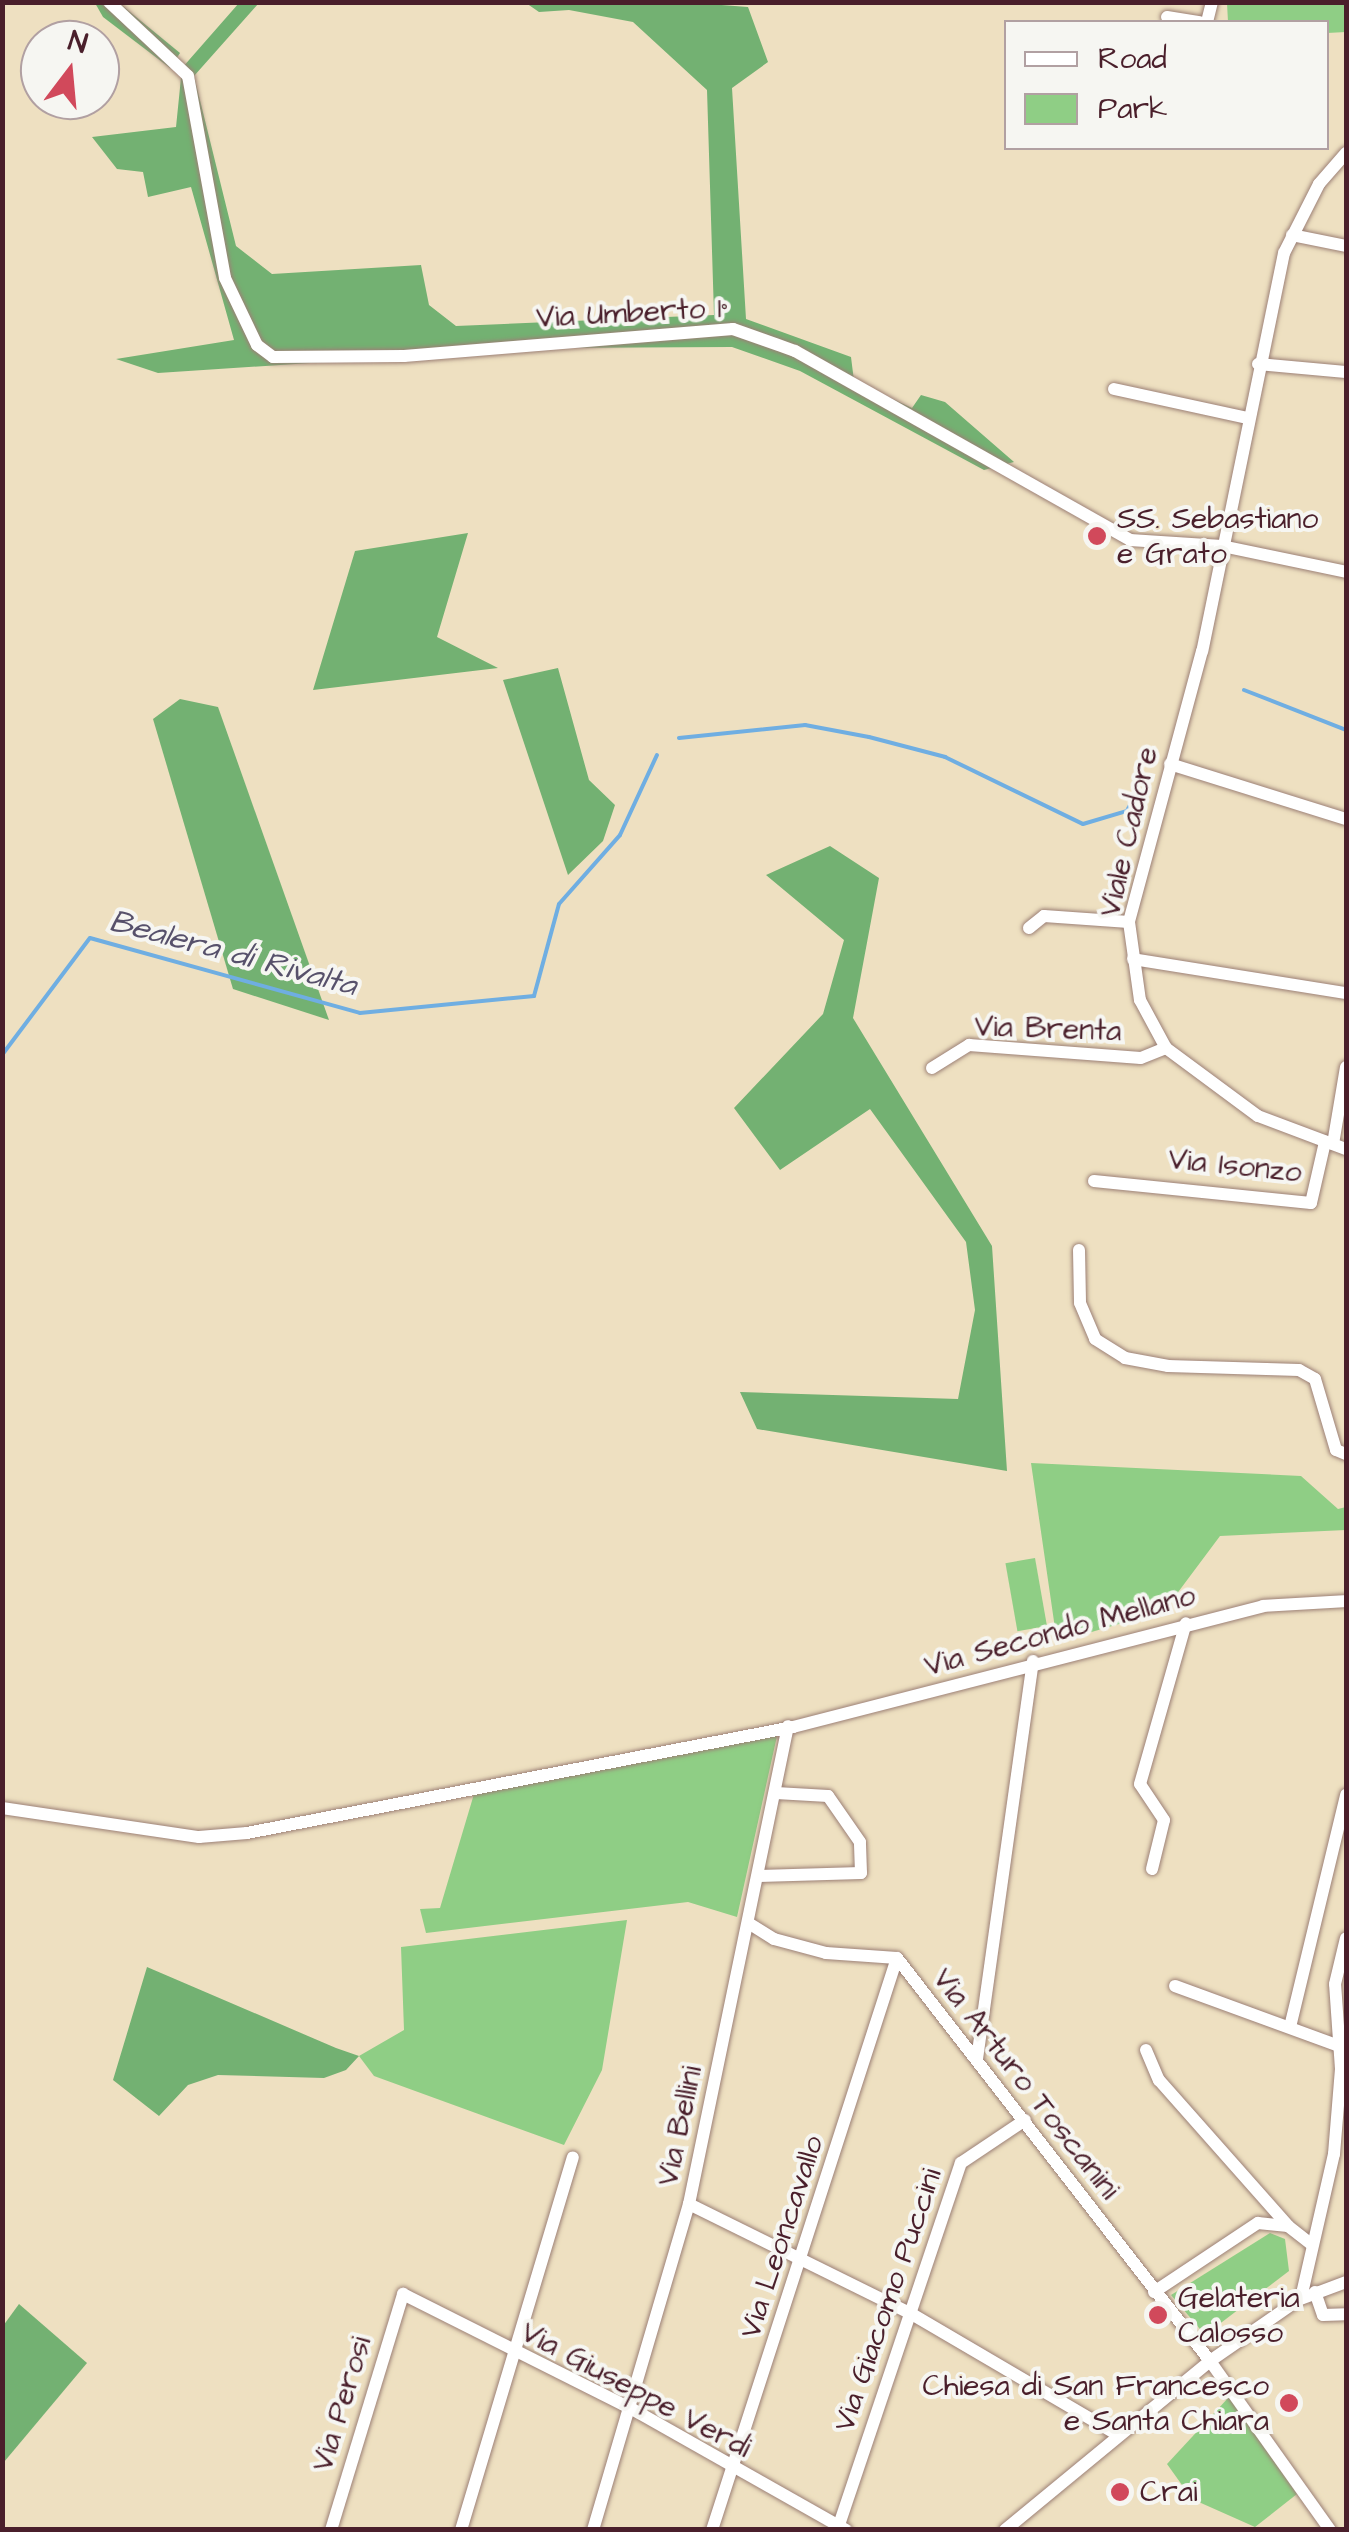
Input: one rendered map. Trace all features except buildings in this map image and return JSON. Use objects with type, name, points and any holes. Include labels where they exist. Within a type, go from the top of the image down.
[{"type":"street","name":"Via Umberto 1°","points":[[109,2],[188,76],[225,278],[257,345],[272,357],[404,356],[733,329],[795,351],[1130,540],[1222,546],[1346,572]]},
{"type":"street","points":[[1167,17],[1189,20]]},
{"type":"street","name":"Viale Cadore","points":[[1335,1145],[1258,1116],[1166,1048],[1140,1000],[1129,922],[1202,651],[1258,364],[1292,234],[1319,184],[1346,153]]},
{"type":"street","points":[[1292,234],[1346,246]]},
{"type":"street","points":[[1258,364],[1346,372]]},
{"type":"street","points":[[1114,389],[1247,418]]},
{"type":"street","points":[[1170,764],[1346,819]]},
{"type":"street","points":[[1029,928],[1044,916],[1129,922]]},
{"type":"street","points":[[1133,959],[1346,992]]},
{"type":"street","name":"Via Brenta","points":[[932,1068],[969,1045],[1141,1058],[1166,1048]]},
{"type":"street","points":[[1335,1145],[1346,1067]]},
{"type":"street","name":"Via Isonzo","points":[[1094,1182],[1311,1203],[1335,1145]]},
{"type":"street","points":[[1079,1250],[1080,1303],[1094,1338],[1125,1358],[1168,1366],[1299,1370],[1315,1379],[1336,1450],[1346,1454]]},
{"type":"street","name":"Via Secondo Mellano","points":[[2,1808],[199,1837],[247,1832],[788,1726],[1262,1606],[1346,1601]]},
{"type":"street","points":[[1152,1869],[1164,1820],[1140,1784],[1186,1623]]},
{"type":"street","points":[[977,2059],[1033,1661]]},
{"type":"street","name":"Via Bellini","points":[[594,2530],[689,2204],[788,1726]]},
{"type":"street","points":[[759,1876],[860,1873],[860,1842],[828,1796],[776,1793]]},
{"type":"street","points":[[1290,2027],[1346,1795]]},
{"type":"street","name":"Via Arturo Toscanini","points":[[750,1924],[774,1939],[826,1953],[897,1958],[1210,2361],[1330,2530]]},
{"type":"street","points":[[1346,1938],[1335,1984],[1339,2046],[1334,2154],[1311,2244],[1308,2295],[1323,2315],[1346,2314]]},
{"type":"street","name":"Via Leoncavallo","points":[[712,2530],[897,1958]]},
{"type":"street","points":[[1176,1986],[1339,2046]]},
{"type":"street","points":[[1146,2050],[1159,2080],[1288,2226],[1311,2244]]},
{"type":"street","name":"Via Giacomo Puccini","points":[[842,2527],[961,2163],[1024,2120]]},
{"type":"street","points":[[461,2530],[573,2157]]},
{"type":"street","points":[[689,2204],[910,2312],[1116,2434]]},
{"type":"street","points":[[1154,2292],[1258,2223],[1288,2226]]},
{"type":"street","points":[[1006,2530],[1116,2434],[1210,2361],[1308,2295],[1346,2282]]},
{"type":"street","name":"Via Giuseppe Verdi","points":[[404,2294],[515,2354],[632,2409],[734,2470],[842,2527]]},
{"type":"street","name":"Via Perosi","points":[[331,2530],[404,2294]]},
{"type":"green space","points":[[682,2],[748,7],[768,62],[732,88],[746,319],[851,357],[854,381],[912,408],[921,395],[945,402],[1014,462],[984,470],[800,371],[732,347],[537,348],[158,373],[116,359],[234,340],[191,187],[148,197],[143,172],[117,169],[92,137],[176,127],[182,68],[239,3],[259,3],[194,76],[236,246],[272,274],[421,265],[429,305],[456,326],[714,315],[707,90],[633,22],[569,10],[539,12],[526,3]]},
{"type":"green space","points":[[95,3],[119,3],[180,53],[170,68],[120,30],[120,20],[103,17]]},
{"type":"green space","points":[[1227,3],[1346,3],[1346,32],[1329,33],[1329,20],[1228,20]]},
{"type":"green space","points":[[468,533],[437,637],[498,668],[313,690],[355,551]]},
{"type":"green space","points":[[558,668],[589,780],[615,805],[603,841],[568,875],[503,680]]},
{"type":"green space","points":[[180,699],[218,707],[329,1020],[233,989],[153,719]]},
{"type":"green space","points":[[830,846],[879,878],[853,1018],[992,1246],[1007,1471],[757,1429],[740,1392],[958,1399],[975,1310],[966,1242],[870,1109],[780,1170],[734,1108],[823,1014],[844,940],[766,875]]},
{"type":"green space","points":[[1031,1463],[1301,1476],[1338,1509],[1346,1507],[1346,1530],[1220,1536],[1164,1611],[1057,1642]]},
{"type":"green space","points":[[1035,1558],[1047,1626],[1017,1631],[1005,1563]]},
{"type":"green space","points":[[777,1736],[737,1917],[688,1902],[426,1933],[420,1909],[440,1908],[474,1794]]},
{"type":"green space","points":[[627,1920],[602,2070],[564,2145],[374,2076],[359,2056],[404,2030],[401,1947]]},
{"type":"green space","points":[[147,1967],[359,2056],[346,2070],[324,2078],[218,2075],[188,2085],[159,2116],[113,2080]]},
{"type":"green space","points":[[1270,2233],[1285,2239],[1289,2271],[1205,2335],[1171,2295]]},
{"type":"green space","points":[[19,2304],[87,2363],[4,2462],[3,2326]]},
{"type":"green space","points":[[1229,2397],[1297,2494],[1255,2527],[1192,2499],[1167,2464]]},
{"type":"waterway","name":"Bealera di Rivalta","points":[[1244,690],[1346,730]]},
{"type":"waterway","name":"Bealera di Rivalta","points":[[679,738],[805,725],[869,737],[945,757],[1083,824],[1127,811],[1138,788]]},
{"type":"waterway","name":"Bealera di Rivalta","points":[[2,1055],[90,938],[360,1013],[534,996],[559,904],[620,835],[657,755]]},
{"type":"place","name":"SS. Sebastiano e Grato","points":[[1097,536]]},
{"type":"place","name":"Gelateria Calosso","points":[[1158,2315]]},
{"type":"place","name":"Chiesa di San Francesco e Santa Chiara","points":[[1289,2403]]},
{"type":"place","name":"Crai","points":[[1120,2492]]}]
